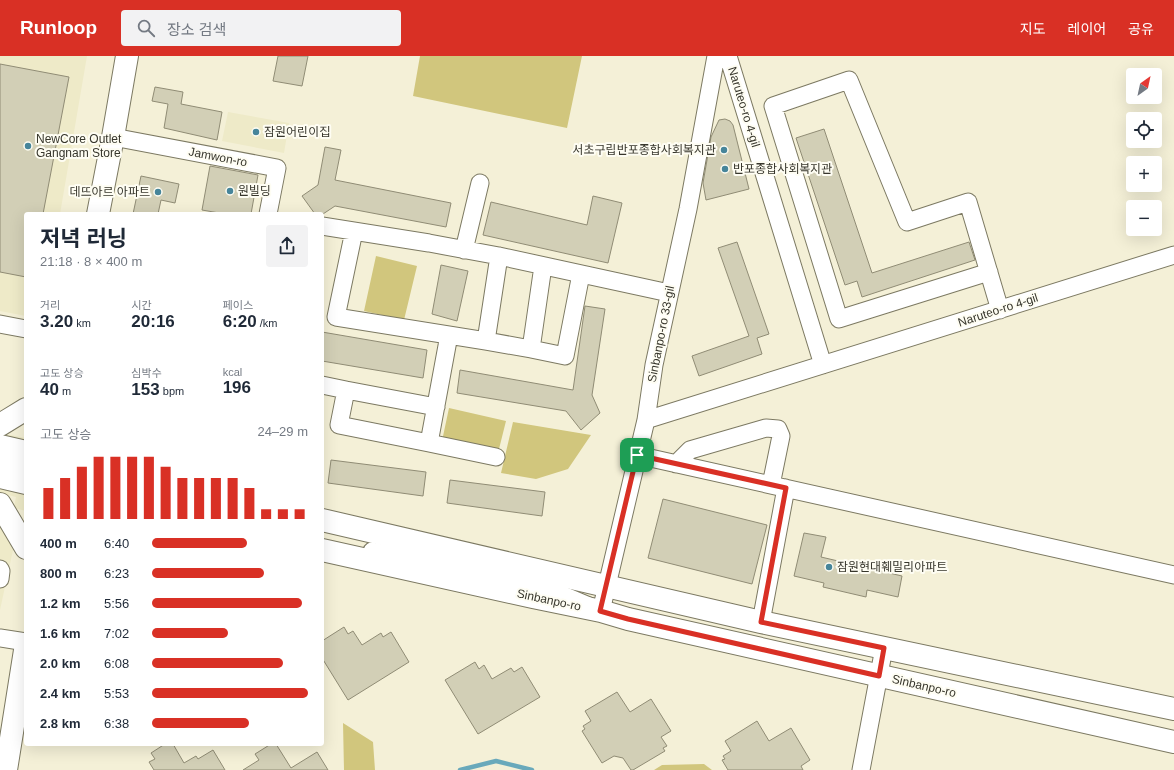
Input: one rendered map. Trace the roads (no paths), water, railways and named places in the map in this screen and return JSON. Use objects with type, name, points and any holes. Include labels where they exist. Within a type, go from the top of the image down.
[{"type":"main road","points":[[98,212],[127,56]]},
{"type":"main road","points":[[0,425],[24,410]]},
{"type":"main road","points":[[0,446],[24,452]]},
{"type":"main road","points":[[0,477],[24,483]]},
{"type":"main road","points":[[0,504],[24,545]]},
{"type":"main road","points":[[324,520],[761,622],[1174,709]]},
{"type":"main road","name":"Sinbanpo-ro","points":[[324,544],[533,597],[1174,742]]},
{"type":"main road","points":[[6,770],[24,656]]},
{"type":"street","name":"Sinbanpo-ro 33-gil","points":[[600,611],[646,420],[654,365],[688,209],[716,56]]},
{"type":"street","name":"Naruteo-ro 4-gil","points":[[728,56],[823,365]]},
{"type":"street","points":[[989,272],[839,319],[773,106],[849,80],[907,222],[968,202],[989,272],[1000,310]]},
{"type":"street","name":"Jamwon-ro","points":[[113,137],[277,168],[268,212]]},
{"type":"street","points":[[464,250],[480,183]]},
{"type":"street","points":[[324,226],[499,256],[669,293]]},
{"type":"street","points":[[354,231],[336,317],[486,341],[565,356],[581,274]]},
{"type":"street","name":"Naruteo-ro 4-gil","points":[[646,420],[1174,255]]},
{"type":"street","points":[[486,341],[499,256]]},
{"type":"street","points":[[531,349],[543,266]]},
{"type":"street","points":[[0,324],[24,329]]},
{"type":"street","points":[[429,443],[449,335]]},
{"type":"street","points":[[324,385],[436,407]]},
{"type":"street","points":[[346,390],[339,425],[496,457]]},
{"type":"street","points":[[676,464],[690,450],[766,428],[778,429],[781,436],[778,486],[761,622]]},
{"type":"street","points":[[637,455],[1174,575]]},
{"type":"street","points":[[0,465],[24,470]]},
{"type":"street","points":[[0,569],[0,579]]},
{"type":"street","points":[[606,586],[635,597],[833,642],[884,648],[861,770]]},
{"type":"street","points":[[0,638],[24,643]]},
{"type":"waterway","points":[[460,770],[496,761],[532,770]]},
{"type":"place","name":"잠원어린이집","points":[[256,132]]},
{"type":"place","name":"NewCore Outlet Gangnam Store","points":[[28,146]]},
{"type":"place","name":"서초구립반포종합사회복지관","points":[[724,150]]},
{"type":"place","name":"반포종합사회복지관","points":[[725,169]]},
{"type":"place","name":"원빌딩","points":[[230,191]]},
{"type":"place","name":"데뜨아르 아파트","points":[[158,192]]},
{"type":"place","name":"잠원현대훼밀리아파트","points":[[829,567]]}]
